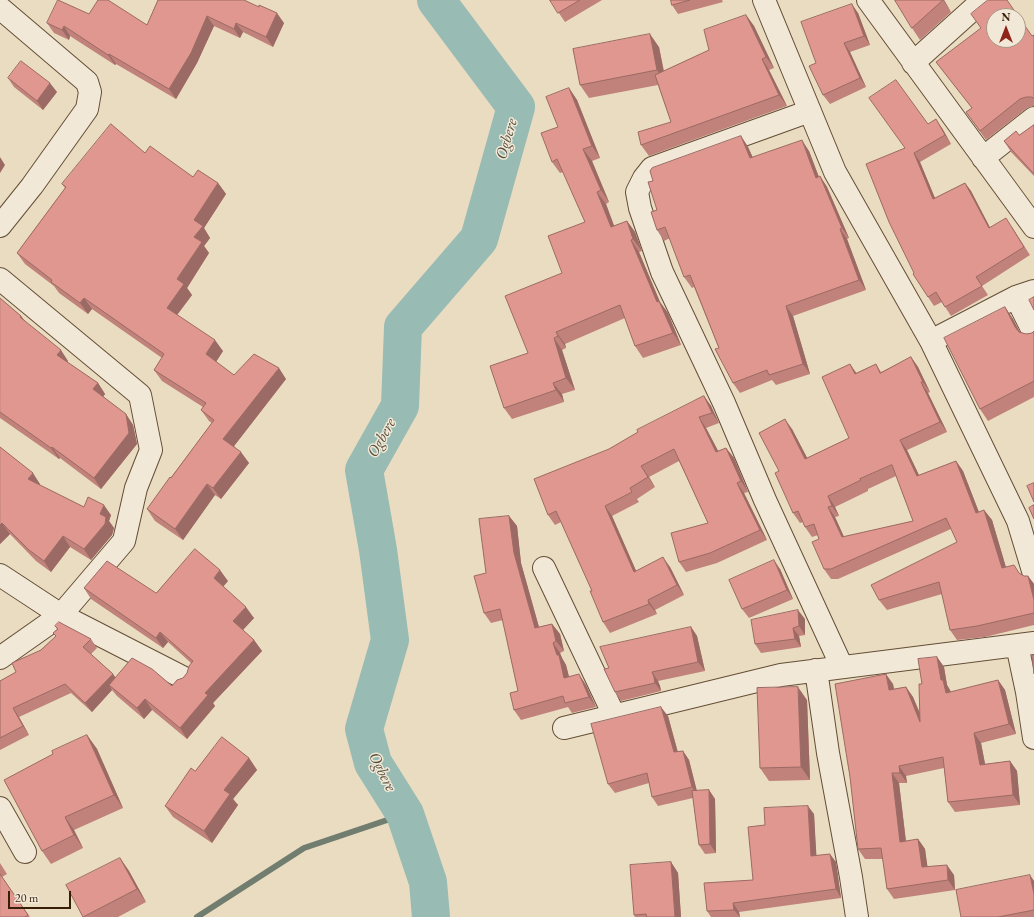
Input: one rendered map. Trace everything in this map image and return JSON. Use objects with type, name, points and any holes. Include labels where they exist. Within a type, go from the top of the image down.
[{"type":"street","points":[[764,0],[835,172],[931,341],[1018,521],[1034,574]]},
{"type":"street","points":[[868,0],[1034,227]]},
{"type":"street","points":[[913,63],[983,0]]},
{"type":"street","points":[[0,8],[87,82],[90,92],[87,109],[32,186],[0,226]]},
{"type":"street","points":[[810,111],[652,168],[644,178],[638,192],[640,208],[662,272],[724,403],[765,500],[842,667]]},
{"type":"street","points":[[983,158],[1034,118]]},
{"type":"street","points":[[0,279],[140,395],[151,450],[136,488],[124,542],[61,615],[0,658]]},
{"type":"street","points":[[931,341],[1025,294],[1034,333]]},
{"type":"street","points":[[544,568],[614,716]]},
{"type":"street","points":[[0,575],[61,615],[184,678]]},
{"type":"street","points":[[564,728],[781,675],[1025,644],[1027,692],[1034,738]]},
{"type":"street","points":[[816,670],[828,753],[857,917]]},
{"type":"street","points":[[0,808],[25,852]]},
{"type":"building","points":[[58,0],[89,14],[98,0],[108,0],[147,25],[158,0],[244,0],[277,13],[266,37],[236,23],[234,29],[207,16],[191,53],[169,89],[109,54],[108,55],[64,26],[62,30],[47,23]]},
{"type":"building","points":[[550,0],[580,0],[558,13]]},
{"type":"building","points":[[671,0],[690,0],[672,5]]},
{"type":"building","points":[[895,0],[943,0],[912,28]]},
{"type":"building","points":[[988,0],[1007,0],[1013,8],[986,8],[986,48],[1026,48],[1026,27],[1032,36],[1034,35],[1034,99],[1032,97],[1026,97],[1020,99],[980,131],[966,112],[972,108],[936,62],[981,28],[971,14]]},
{"type":"building","points":[[852,4],[864,36],[844,43],[860,78],[823,95],[809,66],[816,63],[801,22]]},
{"type":"building","points":[[746,15],[766,57],[762,59],[779,95],[641,145],[638,132],[671,122],[655,75],[709,50],[704,30]]},
{"type":"building","points":[[650,34],[657,70],[580,85],[573,49]]},
{"type":"building","points":[[21,61],[50,83],[37,101],[8,78]]},
{"type":"building","points":[[896,80],[928,124],[936,119],[945,135],[914,153],[933,199],[965,183],[989,228],[1006,218],[1024,247],[976,277],[982,286],[945,307],[936,292],[928,297],[913,274],[914,273],[889,222],[866,164],[905,148],[869,98]]},
{"type":"building","points":[[569,88],[592,146],[583,149],[601,190],[597,192],[611,227],[627,221],[633,239],[631,240],[657,302],[659,301],[673,333],[635,346],[620,305],[556,332],[558,336],[554,338],[566,378],[553,383],[556,390],[504,408],[490,366],[528,353],[505,296],[562,273],[548,236],[585,222],[557,159],[552,162],[541,133],[558,127],[546,97]]},
{"type":"building","points":[[111,124],[145,153],[150,146],[193,177],[198,170],[218,183],[194,220],[203,226],[194,237],[202,242],[177,279],[184,284],[167,308],[215,340],[206,354],[234,375],[254,354],[279,368],[223,439],[241,452],[213,488],[207,484],[175,529],[147,509],[214,420],[201,410],[206,403],[154,370],[164,354],[84,298],[80,303],[51,282],[52,280],[17,253],[66,187],[62,184]]},
{"type":"building","points":[[1034,125],[1034,174],[1004,141],[1016,131],[1019,135]]},
{"type":"building","points":[[741,136],[750,158],[802,140],[816,178],[820,176],[842,228],[840,229],[859,280],[786,306],[803,364],[769,375],[767,370],[733,383],[715,349],[719,348],[690,275],[684,277],[665,227],[657,230],[651,212],[657,210],[648,182],[653,181],[650,171],[652,168]]},
{"type":"building","points":[[1034,297],[1034,310],[1029,300]]},
{"type":"building","points":[[0,298],[21,316],[20,317],[61,350],[57,355],[98,383],[93,389],[126,414],[129,433],[94,478],[52,447],[51,448],[0,412]]},
{"type":"building","points":[[1005,307],[1019,332],[1026,334],[1034,331],[1034,381],[980,409],[944,338]]},
{"type":"building","points":[[911,357],[940,422],[900,440],[917,476],[956,461],[976,513],[984,510],[1002,568],[1014,565],[1019,573],[1024,576],[1028,576],[1034,600],[1034,613],[977,626],[950,630],[939,582],[879,600],[871,585],[957,542],[946,518],[831,569],[824,569],[812,542],[819,539],[814,524],[805,527],[798,511],[793,513],[775,473],[779,471],[759,433],[785,419],[805,459],[849,438],[822,377],[850,364],[855,374],[876,364],[880,373]],"holes":[[[892,465],[913,521],[842,537],[828,507],[832,506],[828,496],[861,480],[860,479]]]},
{"type":"building","points":[[704,396],[712,413],[699,417],[716,452],[726,448],[741,481],[737,483],[760,530],[710,553],[679,562],[671,533],[708,523],[674,449],[641,466],[648,477],[630,488],[632,492],[605,506],[634,572],[663,557],[677,585],[648,600],[649,604],[603,622],[590,591],[592,591],[556,511],[548,515],[534,479],[609,449],[638,432],[637,430]]},
{"type":"building","points":[[0,447],[33,473],[28,479],[84,507],[88,497],[104,505],[100,514],[106,517],[105,524],[84,549],[63,536],[44,561],[29,550],[2,523],[0,525]]},
{"type":"building","points":[[1034,483],[1034,502],[1027,486]]},
{"type":"building","points":[[1034,505],[1034,519],[1029,508]]},
{"type":"building","points":[[509,516],[514,553],[535,628],[552,624],[556,641],[553,643],[557,655],[559,655],[564,678],[579,674],[589,697],[565,703],[563,696],[514,710],[510,693],[518,691],[500,609],[484,613],[474,576],[486,573],[479,519]]},
{"type":"building","points":[[195,549],[220,570],[214,578],[246,607],[233,621],[254,640],[205,693],[208,695],[180,728],[145,699],[137,708],[109,685],[132,658],[152,669],[172,686],[177,680],[183,678],[193,661],[160,632],[156,638],[84,588],[107,561],[156,593]]},
{"type":"building","points":[[774,560],[787,590],[742,609],[729,580]]},
{"type":"building","points":[[798,610],[799,626],[793,628],[795,639],[755,644],[751,620]]},
{"type":"building","points":[[59,622],[91,639],[83,647],[113,674],[85,703],[65,684],[13,708],[23,726],[0,738],[0,681],[16,672],[12,663],[41,650],[56,636],[53,633],[58,629],[55,626]]},
{"type":"building","points":[[691,627],[698,662],[652,672],[655,683],[615,692],[604,669],[609,668],[600,647]]},
{"type":"building","points":[[1034,655],[1034,674],[1032,656]]},
{"type":"building","points":[[937,657],[941,680],[943,680],[946,693],[998,680],[1009,724],[974,733],[980,765],[1010,761],[1013,795],[948,802],[943,757],[899,766],[900,773],[892,773],[900,842],[918,839],[922,867],[947,865],[948,880],[887,889],[881,848],[858,849],[850,777],[835,684],[886,674],[889,690],[906,687],[920,722],[919,684],[922,684],[918,659]]},
{"type":"building","points":[[798,687],[801,767],[760,768],[757,688]]},
{"type":"building","points":[[661,707],[674,752],[683,751],[692,787],[652,797],[647,773],[608,784],[591,724]]},
{"type":"building","points":[[87,735],[114,795],[65,817],[74,835],[42,851],[4,780],[53,754],[52,751]]},
{"type":"building","points":[[222,737],[249,758],[224,790],[230,794],[204,831],[165,806],[191,768],[195,771]]},
{"type":"building","points":[[709,790],[710,844],[699,845],[692,791]]},
{"type":"building","points":[[808,806],[811,856],[830,854],[836,889],[733,903],[734,910],[707,911],[704,883],[753,880],[748,827],[765,825],[764,808]]},
{"type":"building","points":[[120,858],[137,889],[83,917],[66,885]]},
{"type":"building","points":[[671,862],[675,917],[647,917],[646,914],[634,915],[630,865]]},
{"type":"building","points":[[0,874],[28,915],[25,917],[0,917]]},
{"type":"building","points":[[1030,875],[1034,894],[1034,910],[998,917],[961,917],[956,890]]},
{"type":"waterway","name":"Ogbere","points":[[431,917],[428,882],[405,814],[373,763],[364,729],[390,640],[378,550],[364,470],[400,406],[403,327],[479,239],[516,107],[436,0]]},
{"type":"waterway","points":[[197,917],[304,848],[405,814]]}]
